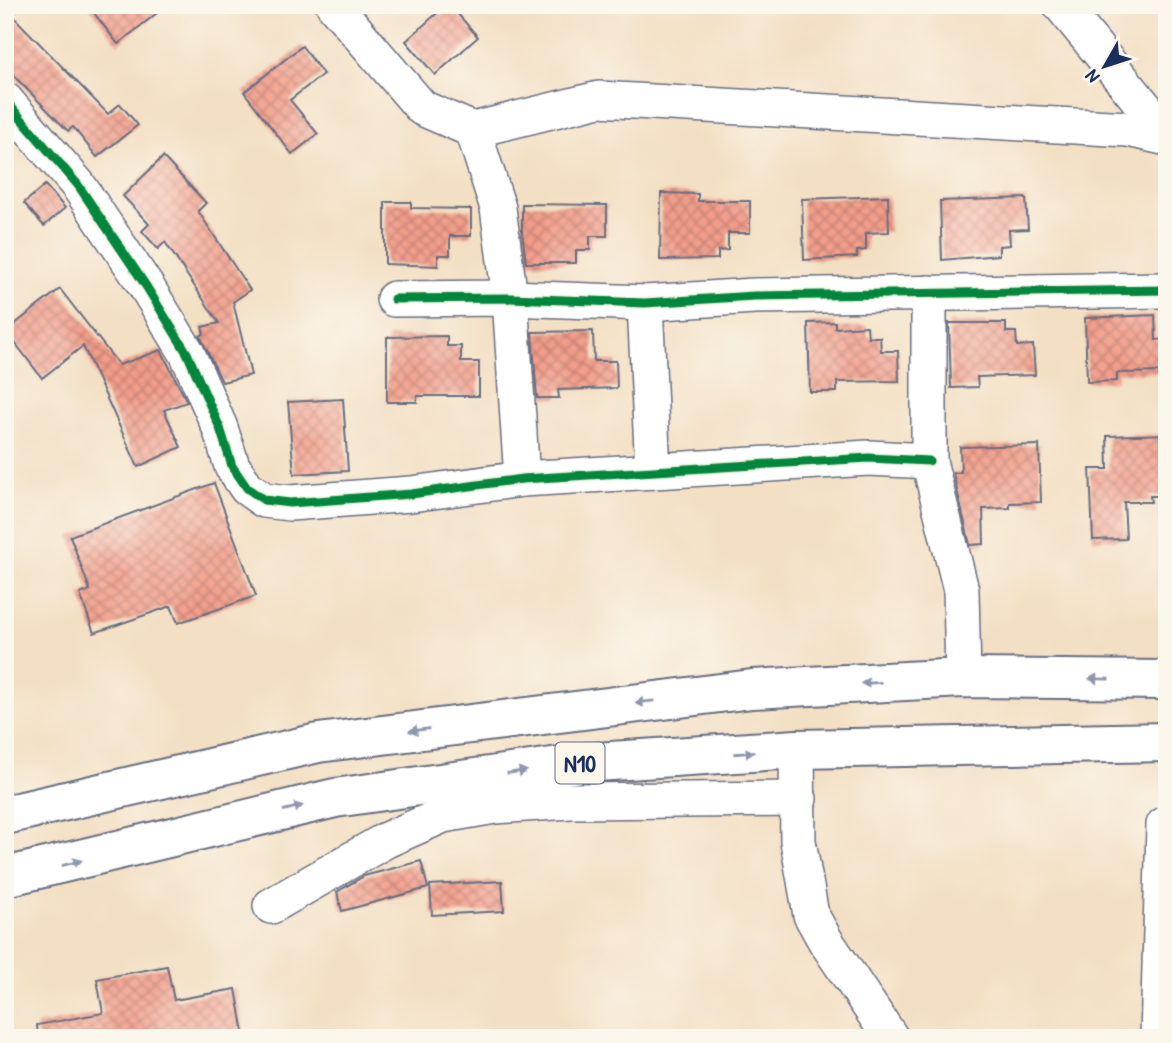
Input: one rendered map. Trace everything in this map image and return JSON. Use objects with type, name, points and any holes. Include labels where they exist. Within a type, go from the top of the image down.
[{"type":"main road","name":"N10","points":[[5,815],[318,743],[751,689],[963,678],[1167,680]]},
{"type":"main road","points":[[579,710],[580,763]]},
{"type":"main road","name":"N10","points":[[5,877],[335,798],[580,763],[797,749],[1167,742]]},
{"type":"street","points":[[334,5],[422,108],[473,130],[599,99],[1128,129],[1167,138]]},
{"type":"street","points":[[1061,5],[1152,116],[1167,130]]},
{"type":"street","points":[[5,100],[78,185],[153,298],[187,353],[220,428],[233,466],[247,488],[264,500],[290,503],[411,494],[522,479],[869,458],[929,461]]},
{"type":"street","points":[[473,130],[498,208],[510,298],[522,479]]},
{"type":"street","points":[[394,299],[510,298],[645,303],[754,296],[1167,290]]},
{"type":"street","points":[[929,293],[929,461],[961,590],[963,678]]},
{"type":"street","points":[[645,303],[653,471]]},
{"type":"street","points":[[797,749],[798,841],[811,915],[884,1035]]},
{"type":"street","points":[[271,906],[386,840],[443,816],[495,806],[571,801],[799,799]]},
{"type":"street","points":[[1158,1038],[1164,825]]},
{"type":"building","points":[[88,5],[167,5],[118,44]]},
{"type":"building","points":[[446,5],[450,5],[478,37],[435,75],[406,41]]},
{"type":"building","points":[[5,8],[108,114],[120,104],[138,125],[97,157],[73,127],[68,131],[5,67]]},
{"type":"building","points":[[302,46],[323,74],[290,100],[318,134],[292,154],[244,92]]},
{"type":"building","points":[[163,157],[206,203],[198,211],[250,290],[233,302],[251,375],[222,382],[200,336],[204,334],[202,327],[219,323],[165,242],[158,249],[142,231],[149,224],[123,196]]},
{"type":"building","points":[[45,185],[65,208],[44,226],[24,203]]},
{"type":"building","points":[[661,193],[698,194],[698,201],[750,201],[750,233],[728,233],[728,250],[718,251],[718,259],[660,260]]},
{"type":"building","points":[[888,196],[889,232],[866,233],[866,250],[857,251],[857,257],[804,260],[802,199]]},
{"type":"building","points":[[1026,198],[1028,229],[1009,230],[1010,245],[999,246],[999,255],[942,260],[940,201]]},
{"type":"building","points":[[385,202],[411,202],[411,208],[471,209],[471,236],[450,236],[450,255],[438,255],[438,266],[385,264]]},
{"type":"building","points":[[522,204],[607,205],[607,236],[590,236],[590,250],[576,250],[576,263],[526,263]]},
{"type":"building","points":[[60,289],[119,365],[161,350],[187,402],[164,410],[181,447],[138,467],[83,346],[42,378],[6,331]]},
{"type":"building","points":[[1155,315],[1156,340],[1167,339],[1167,372],[1117,373],[1117,381],[1087,382],[1085,318]]},
{"type":"building","points":[[835,322],[835,328],[867,326],[868,337],[880,337],[881,351],[898,351],[899,381],[837,382],[837,392],[810,392],[808,323]]},
{"type":"building","points":[[949,323],[1006,323],[1006,332],[1016,332],[1017,346],[1033,345],[1035,375],[977,377],[978,387],[951,388]]},
{"type":"building","points":[[593,331],[594,361],[616,361],[617,388],[558,390],[559,398],[537,398],[532,332]]},
{"type":"building","points":[[447,336],[447,346],[461,346],[461,362],[479,362],[479,396],[417,396],[417,402],[387,402],[387,337]]},
{"type":"building","points":[[343,399],[348,471],[294,474],[288,402]]},
{"type":"building","points":[[1167,434],[1167,496],[1150,496],[1151,502],[1124,502],[1126,539],[1093,540],[1090,469],[1108,469],[1107,436]]},
{"type":"building","points":[[1039,445],[1041,502],[1010,503],[1010,508],[983,509],[984,544],[970,545],[953,473],[961,472],[960,447]]},
{"type":"building","points":[[214,483],[256,596],[178,623],[171,606],[94,633],[80,594],[90,590],[70,536]]},
{"type":"building","points":[[421,861],[428,888],[342,911],[337,892],[364,876]]},
{"type":"building","points":[[502,881],[504,911],[432,915],[430,885]]},
{"type":"building","points":[[167,966],[174,1000],[236,989],[245,1038],[38,1038],[37,1025],[103,1013],[97,979]]},
{"type":"cycle path","points":[[5,100],[78,185],[146,286],[187,353],[220,428],[232,466],[247,488],[264,500],[290,503],[411,494],[522,479],[869,458],[929,461]]},
{"type":"cycle path","points":[[394,299],[510,298],[645,303],[754,296],[1167,290]]}]
